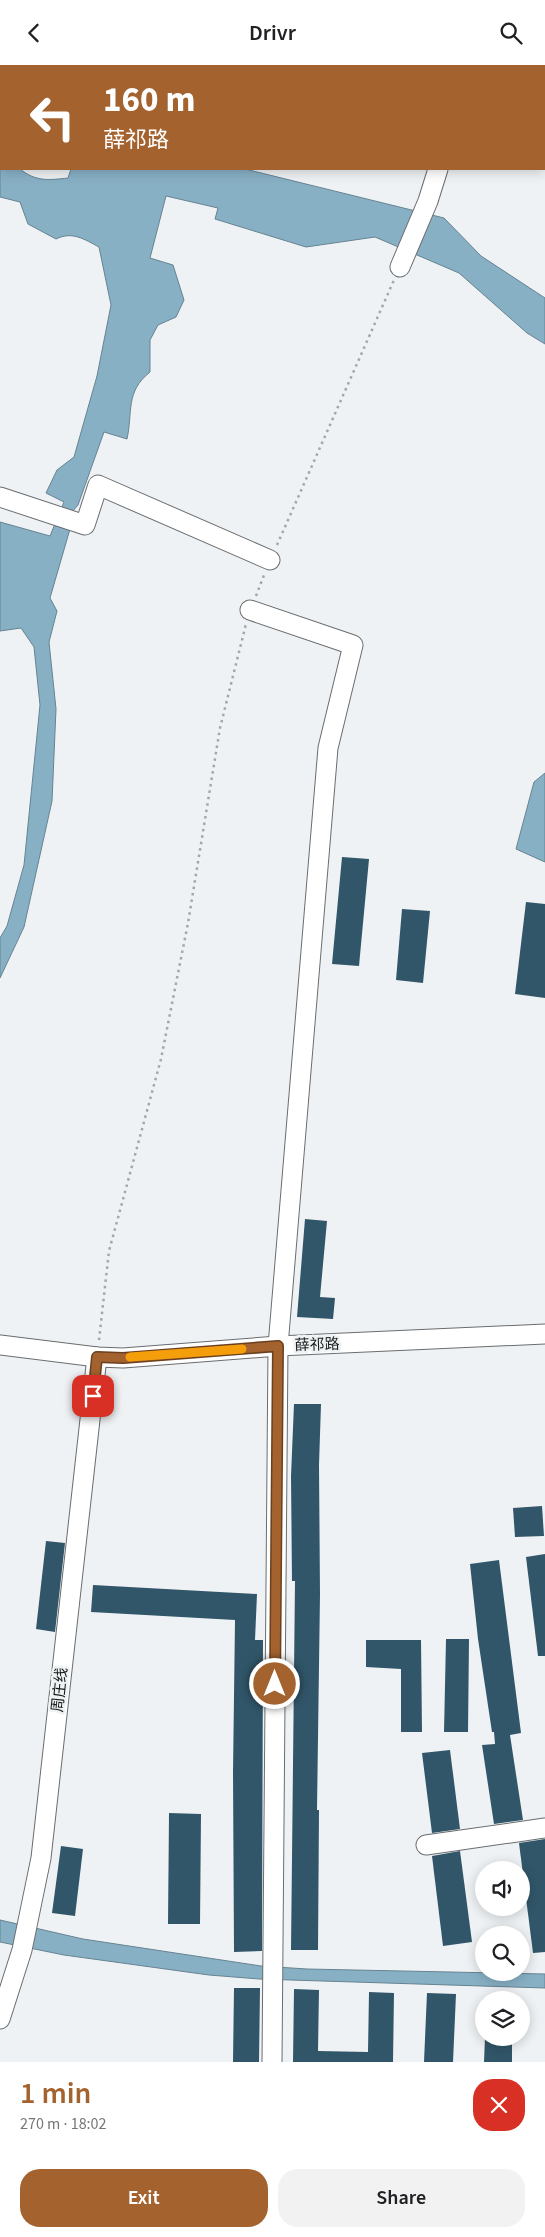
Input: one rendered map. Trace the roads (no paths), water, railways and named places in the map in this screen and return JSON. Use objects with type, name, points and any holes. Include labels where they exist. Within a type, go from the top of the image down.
[{"type":"street","points":[[400,267],[428,201],[438,170]]},
{"type":"street","points":[[0,497],[85,525],[98,485],[270,559]]},
{"type":"street","points":[[250,610],[353,645],[328,748],[278,1346],[272,2062]]},
{"type":"street","name":"薛祁路","points":[[0,1345],[97,1357],[123,1358],[278,1346],[545,1335]]},
{"type":"street","name":"周庄线","points":[[0,2019],[22,1950],[41,1858],[97,1357]]},
{"type":"street","points":[[426,1845],[545,1828]]},
{"type":"water","points":[[0,170],[22,170],[37,178],[49,179],[68,178],[71,170],[249,170],[444,218],[481,256],[545,298],[545,344],[527,333],[459,273],[375,237],[306,247],[215,219],[218,208],[166,196],[150,258],[173,265],[184,300],[176,317],[158,325],[150,340],[150,372],[142,380],[133,395],[127,439],[104,432],[78,505],[72,512],[70,529],[50,598],[57,611],[49,642],[56,709],[52,801],[24,927],[0,978],[0,938],[7,926],[24,865],[40,705],[34,647],[21,628],[0,631],[0,522],[50,536],[64,502],[46,493],[57,470],[74,457],[97,376],[111,305],[99,247],[73,236],[56,239],[28,224],[20,202],[0,197]]},
{"type":"water","points":[[545,773],[545,862],[516,849],[534,782]]},
{"type":"water","points":[[0,1920],[83,1939],[261,1966],[307,1969],[475,1973],[475,1981],[530,1981],[530,1974],[545,1974],[545,1988],[259,1979],[209,1975],[64,1955],[0,1942]]}]
